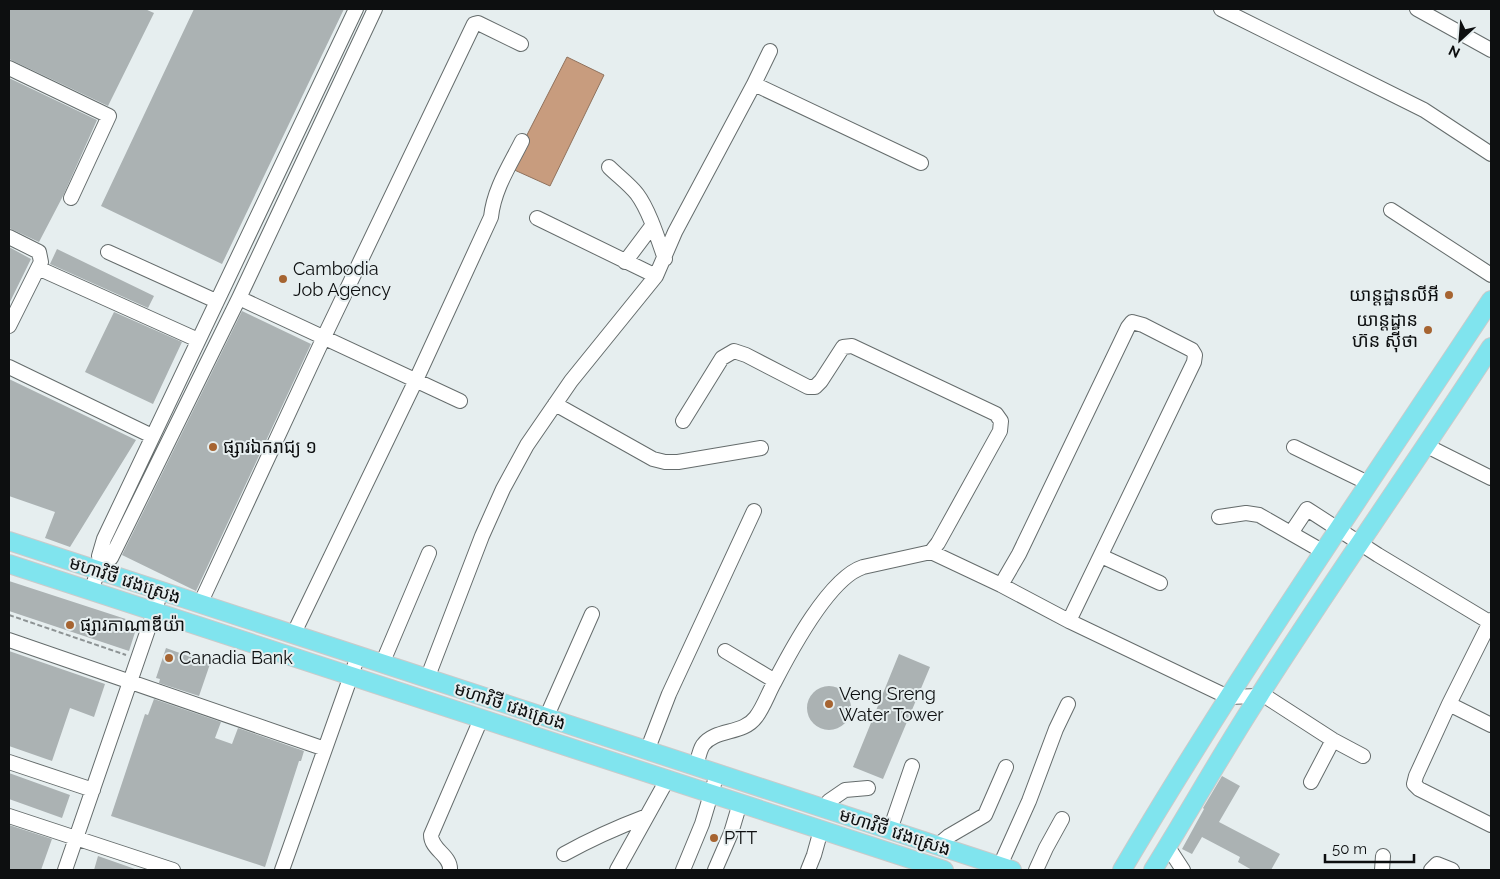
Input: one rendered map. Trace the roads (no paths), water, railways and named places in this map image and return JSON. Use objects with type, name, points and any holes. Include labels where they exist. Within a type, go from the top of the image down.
[{"type":"main road","points":[[1122,870],[1228,697],[1322,551],[1491,300]]},
{"type":"main road","points":[[1154,870],[1258,696],[1359,543],[1427,446],[1491,347]]},
{"type":"main road","name":"មហាវិថី វេងស្រេង","points":[[9,541],[101,566],[161,592],[890,830],[1003,869]]},
{"type":"main road","name":"មហាវិថី វេងស្រេង","points":[[9,564],[944,870]]},
{"type":"street","points":[[101,566],[99,556],[104,539],[356,9]]},
{"type":"street","points":[[91,591],[101,566],[111,558],[239,298],[375,9]]},
{"type":"street","points":[[1221,9],[1424,110],[1491,154]]},
{"type":"street","points":[[1417,9],[1491,50]]},
{"type":"street","points":[[200,604],[324,337],[474,24],[478,23],[521,44]]},
{"type":"street","points":[[427,679],[482,536],[503,488],[527,445],[571,381],[656,276],[675,232],[770,51]]},
{"type":"street","points":[[9,68],[109,116],[71,198]]},
{"type":"street","points":[[754,84],[921,163]]},
{"type":"street","points":[[293,635],[416,380],[491,217],[494,198],[499,186],[522,141]]},
{"type":"street","points":[[609,167],[638,196],[647,212],[664,258]]},
{"type":"street","points":[[1391,210],[1491,275]]},
{"type":"street","points":[[536,218],[656,276]]},
{"type":"street","points":[[625,262],[652,226]]},
{"type":"street","points":[[9,238],[39,252],[41,262],[9,326]]},
{"type":"street","points":[[108,252],[216,301]]},
{"type":"street","points":[[38,268],[198,340]]},
{"type":"street","points":[[239,298],[460,401]]},
{"type":"street","points":[[1001,586],[1019,554],[1128,327],[1132,322],[1143,325],[1181,344],[1192,350],[1196,355],[1194,362],[1068,621]]},
{"type":"street","points":[[684,421],[722,358],[734,351],[746,355],[808,387],[815,387],[843,347],[852,346],[996,414],[1001,421],[1000,431],[932,552]]},
{"type":"street","points":[[9,367],[152,436]]},
{"type":"street","points":[[555,404],[653,458],[665,462],[678,462],[761,448]]},
{"type":"street","points":[[1427,446],[1491,478]]},
{"type":"street","points":[[1294,447],[1368,483]]},
{"type":"street","points":[[1291,533],[1307,509],[1359,543],[1491,622],[1449,704],[1414,784],[1419,789],[1491,825]]},
{"type":"street","points":[[647,751],[669,694],[754,511]]},
{"type":"street","points":[[1219,517],[1246,513],[1259,515],[1322,551]]},
{"type":"street","points":[[696,767],[702,746],[708,740],[722,734],[740,730],[748,726],[756,717],[787,659],[818,609],[847,575],[863,567],[932,552],[1068,621],[1228,697],[1258,696],[1268,698],[1333,740],[1362,756]]},
{"type":"street","points":[[382,664],[428,553]]},
{"type":"street","points":[[1101,556],[1160,583]]},
{"type":"street","points":[[65,870],[161,592]]},
{"type":"street","points":[[546,718],[592,614]]},
{"type":"street","points":[[9,640],[325,749]]},
{"type":"street","points":[[724,651],[775,681]]},
{"type":"street","points":[[282,870],[358,656]]},
{"type":"street","points":[[1003,869],[1056,729],[1068,704]]},
{"type":"street","points":[[1449,704],[1491,725]]},
{"type":"street","points":[[450,870],[448,860],[434,846],[431,835],[481,719]]},
{"type":"street","points":[[1311,782],[1333,740]]},
{"type":"street","points":[[9,762],[93,790]]},
{"type":"street","points":[[890,830],[912,766]]},
{"type":"street","points":[[937,846],[949,836],[985,816],[1006,767]]},
{"type":"street","points":[[683,870],[702,824],[717,774]]},
{"type":"street","points":[[617,870],[667,780]]},
{"type":"street","points":[[827,810],[829,801],[845,790],[868,788]]},
{"type":"street","points":[[715,870],[731,833],[740,804]]},
{"type":"street","points":[[9,816],[173,870]]},
{"type":"street","points":[[564,854],[592,838],[647,816]]},
{"type":"street","points":[[1036,870],[1062,819]]},
{"type":"street","points":[[808,870],[821,830]]},
{"type":"street","points":[[1168,847],[1183,870]]},
{"type":"street","points":[[1382,870],[1383,856]]},
{"type":"street","points":[[1431,870],[1437,864],[1452,870]]},
{"type":"place","name":"Cambodia Job Agency","points":[[283,279]]},
{"type":"place","name":"យាន្ដដ្ឋានលីអី","points":[[1449,295]]},
{"type":"place","name":"យាន្ដដ្ឋាន ហ៊ន ស៊ីថា","points":[[1428,330]]},
{"type":"place","name":"ផ្សារឯករាជ្យ ១","points":[[213,447]]},
{"type":"place","name":"ផ្សារកាណាឌីយ៉ា","points":[[70,625]]},
{"type":"place","name":"Canadia Bank","points":[[169,658]]},
{"type":"place","name":"Veng Sreng Water Tower","points":[[829,704]]},
{"type":"place","name":"PTT","points":[[714,838]]}]
